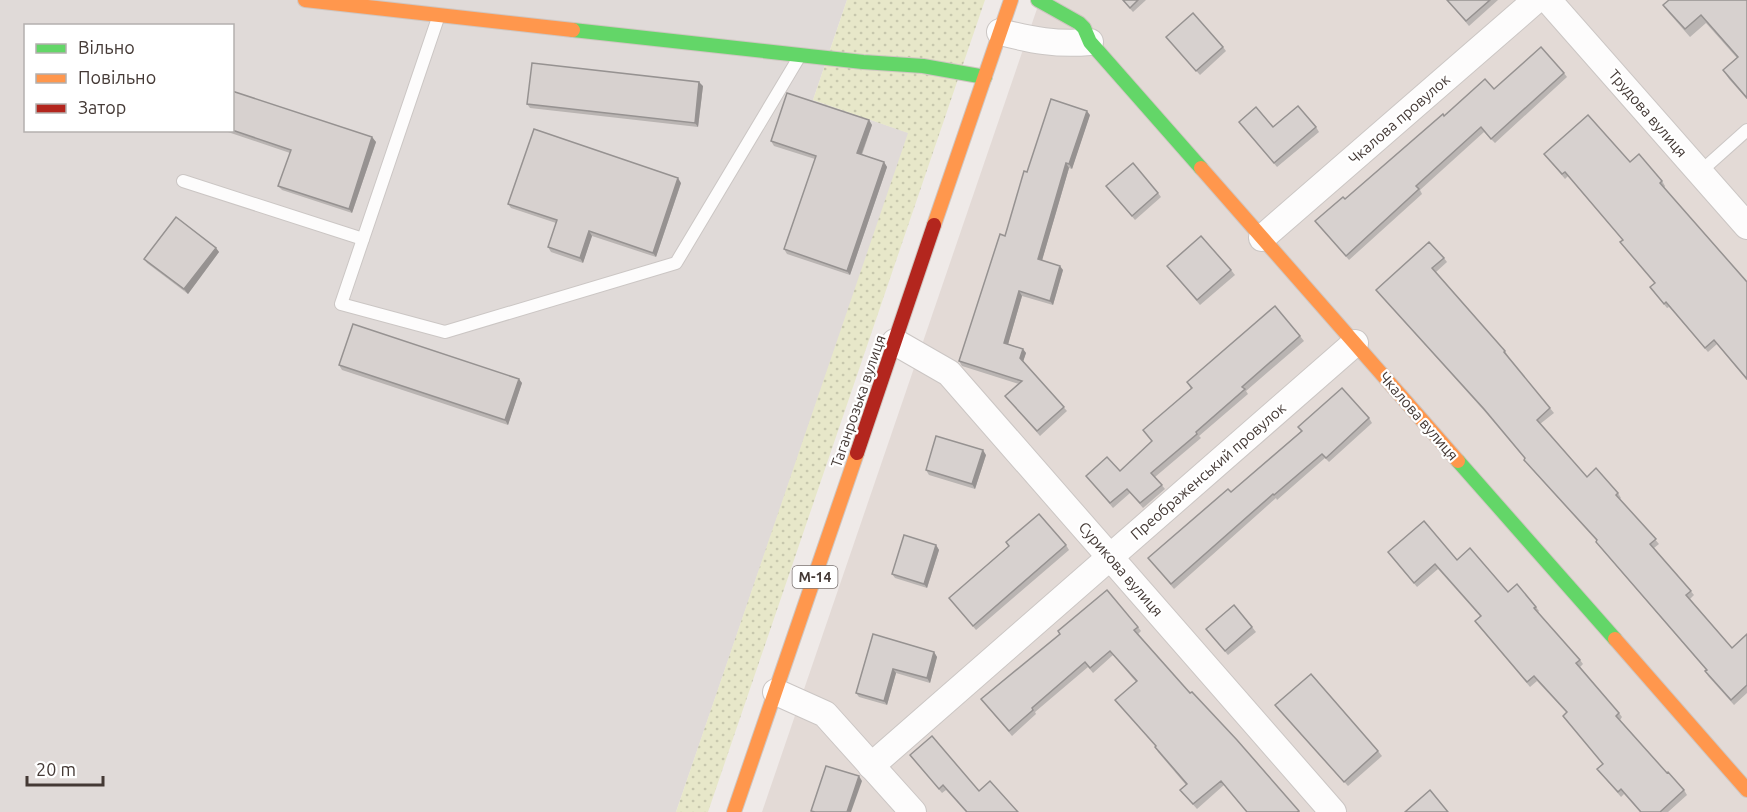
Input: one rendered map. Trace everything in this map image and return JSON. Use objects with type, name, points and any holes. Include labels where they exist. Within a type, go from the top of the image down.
[{"type":"main road","points":[[305,0],[800,55],[923,66],[985,77]]},
{"type":"main road","name":"Таганрозька вулиця","points":[[734,812],[1011,0]]},
{"type":"main road","name":"Чкалова вулиця","points":[[1038,0],[1084,28],[1090,42],[1747,790]]},
{"type":"street","name":"Чкалова провулок","points":[[1262,238],[1536,0]]},
{"type":"street","name":"Трудова вулиця","points":[[1548,0],[1747,226]]},
{"type":"street","points":[[1000,32],[1047,43],[1090,42]]},
{"type":"street","name":"Сурикова вулиця","points":[[895,342],[950,373],[1333,812]]},
{"type":"street","name":"Преображенський провулок","points":[[872,766],[1355,343]]},
{"type":"street","points":[[776,692],[825,714],[913,812]]},
{"type":"lane","points":[[439,15],[341,303],[445,332],[676,263],[800,55]]},
{"type":"lane","points":[[1700,172],[1747,130]]},
{"type":"lane","points":[[183,181],[363,239]]},
{"type":"shaded area","points":[[0,0],[847,0],[813,100],[909,133],[676,812],[0,812]]},
{"type":"shaded area","points":[[1040,0],[1747,0],[1747,812],[762,812]]},
{"type":"green space","points":[[847,0],[985,0],[708,812],[676,812],[908,133],[813,100]]},
{"type":"building","points":[[1123,0],[1138,0],[1130,8]]},
{"type":"building","points":[[1447,0],[1490,0],[1466,21]]},
{"type":"building","points":[[1669,0],[1747,0],[1747,98],[1723,70],[1738,57],[1701,15],[1685,29],[1663,5]]},
{"type":"building","points":[[1193,13],[1223,47],[1196,71],[1166,37]]},
{"type":"building","points":[[1541,47],[1564,73],[1491,139],[1481,127],[1416,186],[1419,189],[1346,256],[1315,221],[1343,197],[1345,199],[1485,79],[1494,89]]},
{"type":"building","points":[[532,63],[699,82],[695,123],[527,104]]},
{"type":"building","points":[[234,92],[372,137],[349,209],[278,186],[291,150],[234,131]]},
{"type":"building","points":[[787,93],[869,120],[857,153],[884,162],[847,271],[784,249],[816,156],[771,141]]},
{"type":"building","points":[[1051,99],[1087,111],[1069,164],[1066,163],[1038,259],[1060,266],[1050,301],[1019,291],[1004,343],[1023,349],[1020,358],[1064,407],[1037,431],[1005,396],[1022,381],[959,361],[1000,234],[1005,236],[1024,171],[1027,172]]},
{"type":"building","points":[[1298,106],[1316,127],[1274,163],[1239,122],[1256,107],[1273,127]]},
{"type":"building","points":[[1588,115],[1630,162],[1639,154],[1662,181],[1660,183],[1747,282],[1747,379],[1714,340],[1705,348],[1666,302],[1664,304],[1650,287],[1655,283],[1620,242],[1623,240],[1565,172],[1562,174],[1544,154]]},
{"type":"building","points":[[534,129],[678,178],[653,253],[589,231],[580,258],[548,247],[557,220],[508,204]]},
{"type":"building","points":[[1133,163],[1158,193],[1132,216],[1106,186]]},
{"type":"building","points":[[176,217],[216,248],[184,289],[144,259]]},
{"type":"building","points":[[1201,236],[1231,270],[1197,300],[1167,266]]},
{"type":"building","points":[[1429,242],[1444,258],[1432,268],[1505,351],[1550,408],[1537,420],[1587,477],[1596,468],[1618,493],[1616,495],[1656,539],[1650,544],[1691,591],[1686,595],[1732,648],[1747,634],[1747,685],[1731,700],[1596,542],[1597,540],[1524,460],[1525,458],[1484,409],[1376,290]]},
{"type":"building","points":[[1275,306],[1300,336],[1242,387],[1245,389],[1196,432],[1197,434],[1151,473],[1162,485],[1140,503],[1127,489],[1110,503],[1086,476],[1107,457],[1120,471],[1152,441],[1143,430],[1192,388],[1187,382]]},
{"type":"building","points":[[353,324],[519,379],[505,420],[339,365]]},
{"type":"building","points":[[1342,388],[1369,418],[1326,458],[1322,454],[1273,494],[1171,584],[1148,558],[1228,489],[1231,492],[1302,431],[1298,427]]},
{"type":"building","points":[[936,436],[983,450],[972,484],[926,470]]},
{"type":"building","points":[[1039,514],[1066,545],[973,626],[949,598],[1009,546],[1006,542]]},
{"type":"building","points":[[1424,521],[1457,560],[1470,548],[1508,592],[1517,584],[1536,607],[1534,608],[1580,660],[1576,663],[1619,713],[1616,716],[1684,790],[1660,812],[1641,812],[1621,789],[1618,792],[1597,769],[1603,764],[1563,716],[1567,712],[1534,676],[1527,682],[1475,621],[1481,616],[1435,564],[1414,583],[1388,552]]},
{"type":"building","points":[[904,535],[936,545],[924,584],[892,574]]},
{"type":"building","points":[[1107,590],[1138,627],[1134,630],[1190,693],[1192,692],[1237,740],[1299,811],[1247,812],[1221,781],[1193,804],[1180,790],[1187,784],[1115,700],[1137,681],[1110,651],[1090,668],[1085,662],[1009,731],[981,699],[1060,634],[1058,631]]},
{"type":"building","points":[[1234,605],[1252,627],[1225,651],[1206,629]]},
{"type":"building","points":[[873,634],[934,652],[927,678],[893,669],[884,701],[856,693]]},
{"type":"building","points":[[1311,674],[1378,751],[1344,782],[1275,705]]},
{"type":"building","points":[[932,736],[979,791],[990,781],[1018,812],[967,812],[943,785],[939,789],[910,755]]},
{"type":"building","points":[[826,766],[859,776],[847,812],[811,811]]},
{"type":"building","points":[[1430,790],[1448,812],[1405,812]]},
{"type":"traffic: fast","points":[[1038,0],[1084,28],[1090,42],[1201,168]]},
{"type":"traffic: fast","points":[[573,30],[863,62],[923,66],[985,77]]},
{"type":"traffic: fast","points":[[1458,461],[1615,639]]},
{"type":"traffic: slow","points":[[305,0],[573,30]]},
{"type":"traffic: slow","points":[[934,225],[1011,0]]},
{"type":"traffic: slow","points":[[1201,168],[1458,461]]},
{"type":"traffic: slow","points":[[734,812],[857,453]]},
{"type":"traffic: slow","points":[[1615,639],[1747,790]]},
{"type":"traffic: jam","points":[[857,453],[934,225]]}]
